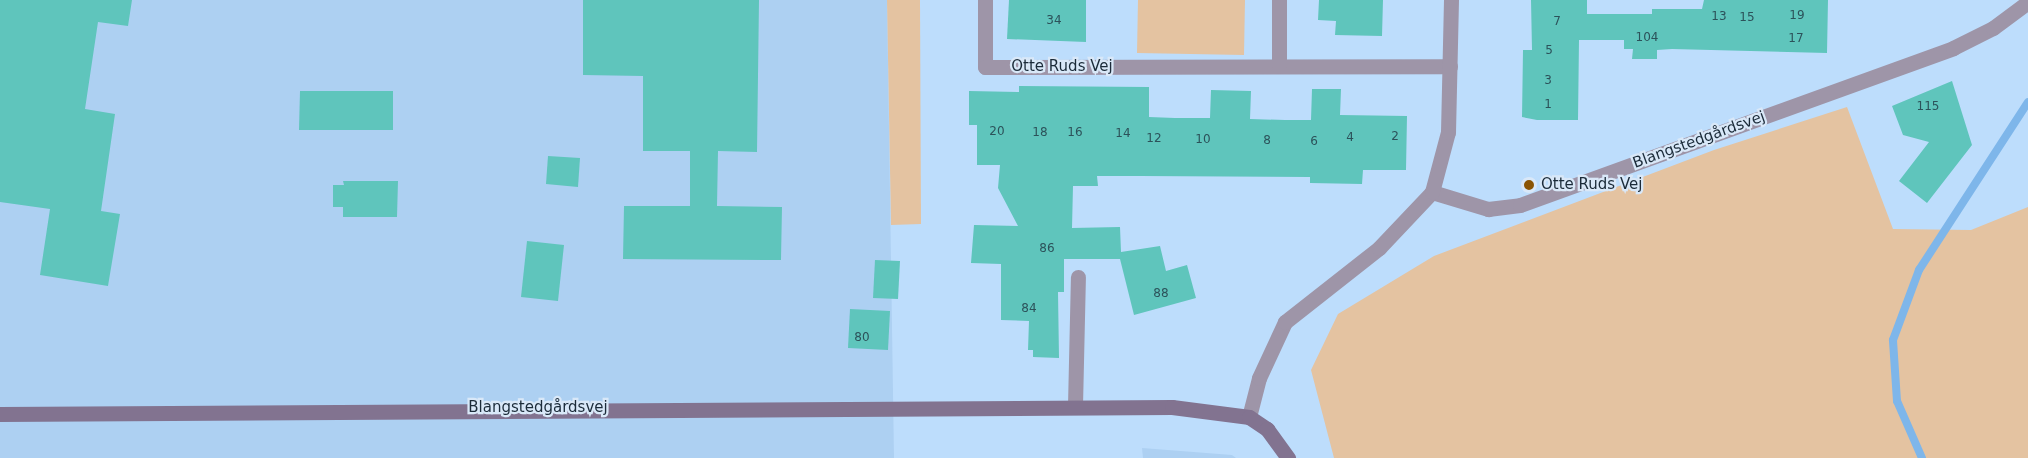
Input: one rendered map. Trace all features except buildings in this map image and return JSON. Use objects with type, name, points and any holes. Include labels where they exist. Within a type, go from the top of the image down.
[{"type":"street","name":"Otte Ruds Vej","points":[[985,0],[985,67],[1450,66]]},
{"type":"street","points":[[1278,66],[1279,0]]},
{"type":"street","points":[[1288,458],[1268,429],[1249,417],[1258,378],[1285,322],[1379,248],[1432,192],[1448,132],[1451,0]]},
{"type":"street","name":"Blangstedgårdsvej","points":[[1432,192],[1488,209],[1520,205],[1953,48],[1993,28],[2028,2]]},
{"type":"street","points":[[1075,406],[1078,277]]},
{"type":"street","name":"Blangstedgårdsvej","points":[[0,414],[480,408],[947,411],[1075,406],[1172,407],[1249,417]]},
{"type":"shaded area","points":[[0,0],[887,0],[894,458],[0,458]]},
{"type":"shaded area","points":[[887,0],[920,0],[921,224],[891,225]]},
{"type":"shaded area","points":[[1138,0],[1245,0],[1244,55],[1137,53]]},
{"type":"shaded area","points":[[1847,107],[1893,229],[1971,230],[2028,207],[2028,458],[1334,458],[1311,370],[1338,314],[1434,256],[1714,150]]},
{"type":"shaded area","points":[[1142,448],[1232,455],[1236,458],[1143,458]]},
{"type":"waterway","points":[[1922,458],[1897,401],[1893,340],[1919,270],[2028,102]]},
{"type":"place","name":"Otte Ruds Vej","points":[[1529,185]]}]
